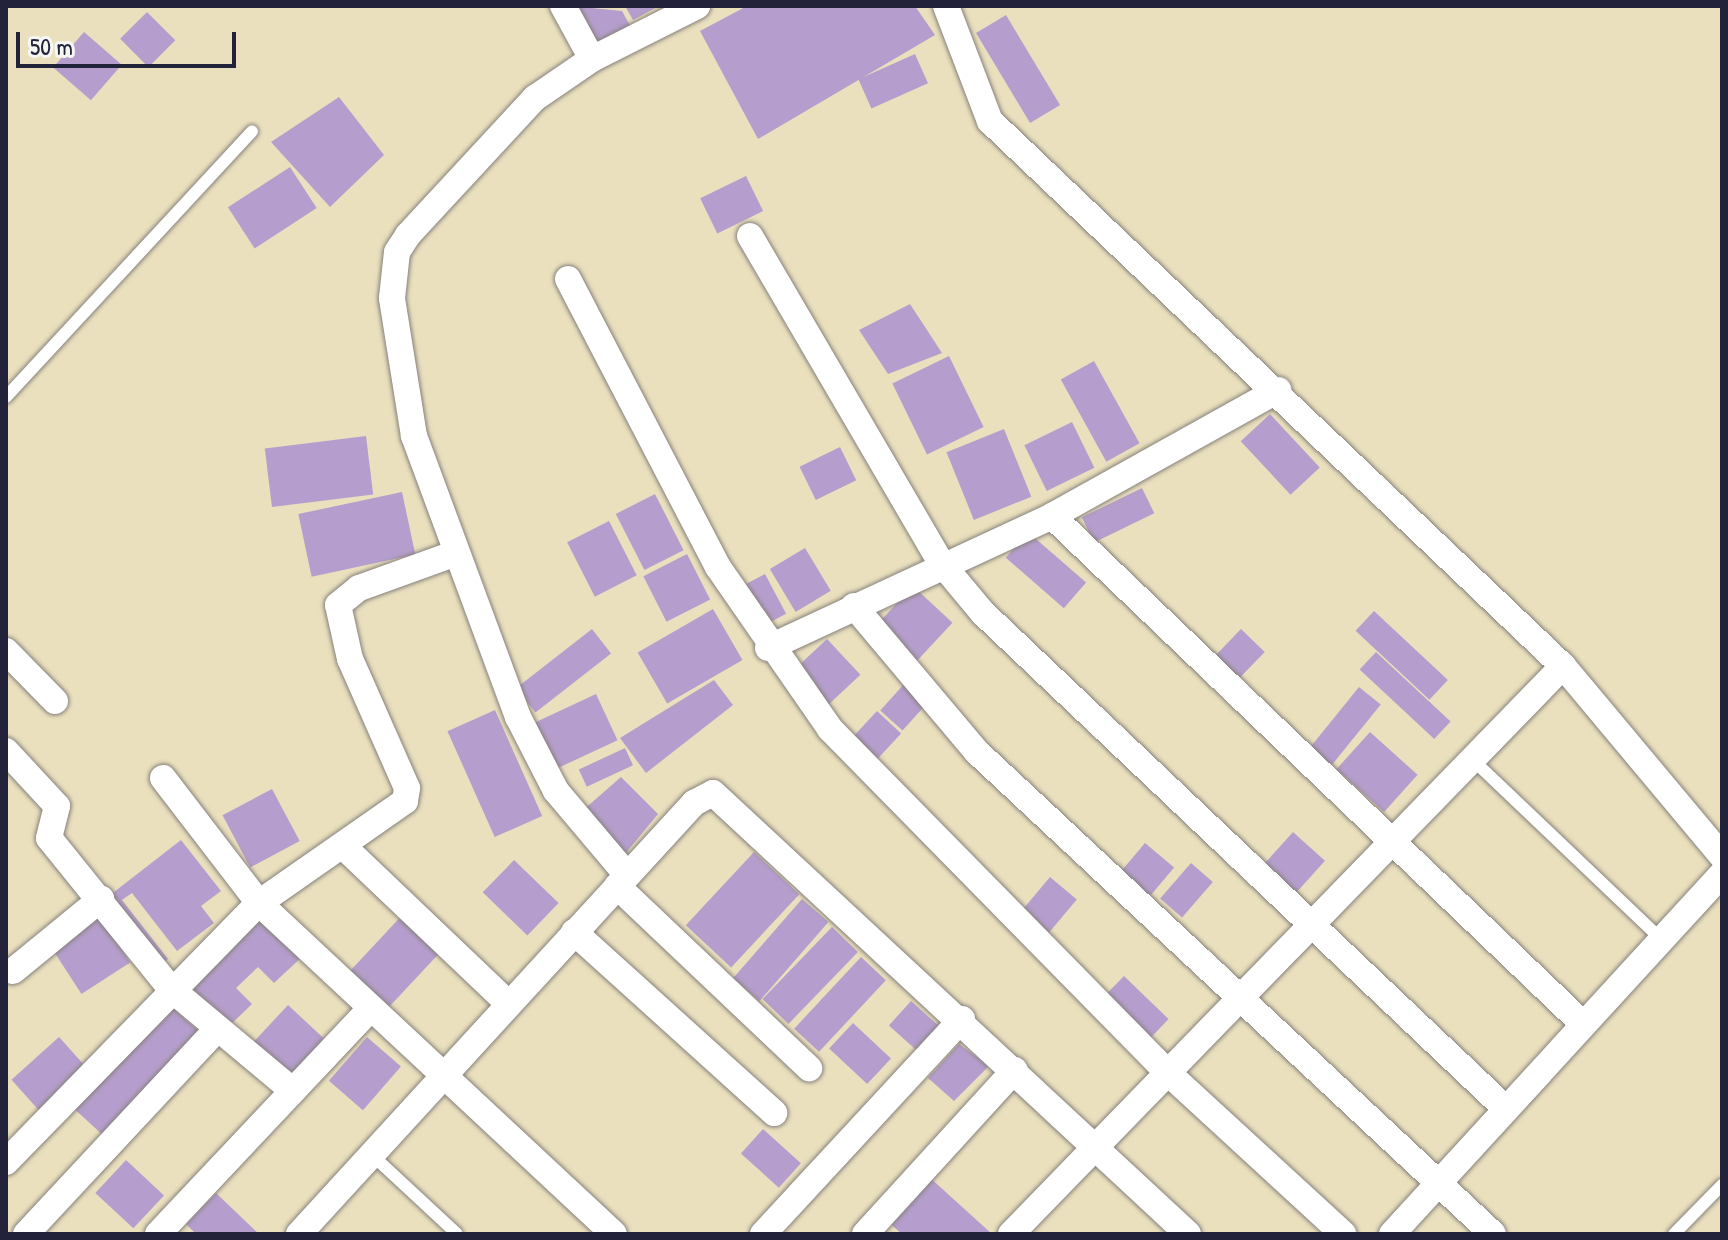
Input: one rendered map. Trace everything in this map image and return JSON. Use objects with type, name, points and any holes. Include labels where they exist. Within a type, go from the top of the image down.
[{"type":"street","points":[[563,6],[592,59]]},
{"type":"street","points":[[697,6],[592,59],[535,98],[397,252],[392,298],[414,436],[532,750],[622,881],[809,1068]]},
{"type":"street","points":[[946,6],[990,121],[1278,390],[1563,666],[1722,856]]},
{"type":"street","points":[[750,236],[942,564],[983,613],[1310,928],[1505,1108]]},
{"type":"street","points":[[568,279],[665,472],[768,648],[830,729],[1166,1071],[1343,1234]]},
{"type":"street","points":[[768,648],[942,564],[1052,516],[1278,390]]},
{"type":"street","points":[[1052,516],[1582,1023]]},
{"type":"street","points":[[6,1162],[170,988],[259,903],[394,812],[407,788],[350,659],[338,605],[359,588],[456,553]]},
{"type":"street","points":[[854,606],[977,752],[1493,1234]]},
{"type":"street","points":[[6,651],[55,701]]},
{"type":"street","points":[[1011,1234],[1166,1071],[1242,998],[1563,666]]},
{"type":"street","points":[[6,751],[57,806],[49,838],[170,988],[215,1031],[293,1091]]},
{"type":"street","points":[[163,778],[259,903],[614,1234]]},
{"type":"street","points":[[311,1230],[369,1153],[694,803],[713,793],[962,1019],[1188,1234]]},
{"type":"street","points":[[344,847],[508,1003]]},
{"type":"street","points":[[1392,1234],[1659,937],[1722,874]]},
{"type":"street","points":[[13,971],[101,899]]},
{"type":"street","points":[[574,932],[774,1113]]},
{"type":"street","points":[[158,1234],[370,1009]]},
{"type":"street","points":[[763,1234],[962,1019]]},
{"type":"street","points":[[26,1234],[215,1031]]},
{"type":"street","points":[[865,1234],[1015,1070]]},
{"type":"lane","points":[[6,397],[252,131]]},
{"type":"lane","points":[[1473,760],[1659,937]]},
{"type":"lane","points":[[369,1153],[457,1234]]},
{"type":"lane","points":[[1674,1234],[1722,1185]]},
{"type":"building","points":[[572,6],[622,11],[632,29],[591,44]]},
{"type":"building","points":[[625,6],[659,6],[633,20]]},
{"type":"building","points":[[747,6],[915,6],[935,35],[758,139],[700,31]]},
{"type":"building","points":[[147,12],[175,40],[148,67],[120,39]]},
{"type":"building","points":[[1006,15],[1060,105],[1030,123],[976,33]]},
{"type":"building","points":[[84,32],[122,65],[91,100],[53,67]]},
{"type":"building","points":[[915,54],[928,83],[871,108],[858,79]]},
{"type":"building","points":[[339,97],[384,155],[330,207],[271,142]]},
{"type":"building","points":[[290,167],[317,208],[255,248],[228,207]]},
{"type":"building","points":[[746,176],[763,211],[717,233],[700,198]]},
{"type":"building","points":[[910,304],[942,353],[888,374],[859,330]]},
{"type":"building","points":[[949,356],[984,427],[927,455],[892,384]]},
{"type":"building","points":[[1094,361],[1140,443],[1106,462],[1061,379]]},
{"type":"building","points":[[1270,414],[1320,467],[1291,495],[1241,441]]},
{"type":"building","points":[[1072,422],[1094,468],[1047,491],[1024,445]]},
{"type":"building","points":[[1004,429],[1031,497],[974,520],[947,452]]},
{"type":"building","points":[[366,436],[373,495],[272,507],[265,448]]},
{"type":"building","points":[[840,447],[856,480],[816,500],[800,467]]},
{"type":"building","points":[[1142,488],[1154,513],[1094,543],[1082,517]]},
{"type":"building","points":[[402,492],[415,555],[312,577],[298,514]]},
{"type":"building","points":[[655,494],[684,550],[644,570],[616,514]]},
{"type":"building","points":[[609,521],[637,575],[595,597],[567,542]]},
{"type":"building","points":[[1028,532],[1086,583],[1064,608],[1006,558]]},
{"type":"building","points":[[805,548],[831,591],[796,612],[770,569]]},
{"type":"building","points":[[687,554],[710,599],[666,622],[643,576]]},
{"type":"building","points":[[765,574],[786,614],[758,629],[737,589]]},
{"type":"building","points":[[913,586],[952,623],[916,662],[877,625]]},
{"type":"building","points":[[713,609],[743,660],[667,704],[638,652]]},
{"type":"building","points":[[1374,611],[1448,680],[1429,700],[1356,631]]},
{"type":"building","points":[[592,629],[611,653],[535,713],[516,688]]},
{"type":"building","points":[[1241,629],[1265,652],[1235,683],[1211,660]]},
{"type":"building","points":[[827,639],[860,675],[825,708],[791,672]]},
{"type":"building","points":[[1376,652],[1451,722],[1434,739],[1360,670]]},
{"type":"building","points":[[714,680],[733,705],[646,773],[620,738]]},
{"type":"building","points":[[905,683],[927,703],[903,731],[880,710]]},
{"type":"building","points":[[1359,687],[1381,705],[1330,768],[1308,750]]},
{"type":"building","points":[[596,694],[618,740],[547,773],[525,727]]},
{"type":"building","points":[[495,710],[542,816],[495,837],[447,731]]},
{"type":"building","points":[[877,711],[901,734],[871,766],[847,743]]},
{"type":"building","points":[[1370,732],[1418,775],[1384,812],[1337,769]]},
{"type":"building","points":[[625,748],[633,765],[587,787],[579,770]]},
{"type":"building","points":[[621,777],[658,814],[625,854],[581,812]]},
{"type":"building","points":[[272,789],[300,841],[250,867],[223,815]]},
{"type":"building","points":[[1293,832],[1325,861],[1295,894],[1263,865]]},
{"type":"building","points":[[181,840],[221,891],[201,906],[214,923],[177,951],[132,893],[122,900],[168,959],[157,967],[105,899]]},
{"type":"building","points":[[1145,843],[1174,867],[1150,897],[1121,872]]},
{"type":"building","points":[[754,852],[799,894],[731,967],[686,925]]},
{"type":"building","points":[[514,860],[559,903],[527,935],[483,892]]},
{"type":"building","points":[[1191,863],[1213,882],[1182,917],[1160,898]]},
{"type":"building","points":[[1050,877],[1077,899],[1045,937],[1019,915]]},
{"type":"building","points":[[802,899],[828,922],[760,1001],[733,978]]},
{"type":"building","points":[[407,910],[446,946],[384,1012],[346,976]]},
{"type":"building","points":[[263,912],[304,955],[274,983],[258,967],[236,988],[252,1004],[223,1032],[182,988]]},
{"type":"building","points":[[98,913],[130,962],[81,994],[49,945]]},
{"type":"building","points":[[832,927],[858,952],[788,1024],[763,999]]},
{"type":"building","points":[[861,957],[886,980],[819,1052],[794,1029]]},
{"type":"building","points":[[1124,976],[1169,1019],[1148,1041],[1103,998]]},
{"type":"building","points":[[911,1001],[940,1027],[918,1052],[889,1026]]},
{"type":"building","points":[[288,1005],[327,1042],[291,1081],[251,1044]]},
{"type":"building","points":[[173,1008],[200,1032],[105,1137],[70,1105]]},
{"type":"building","points":[[853,1023],[891,1058],[867,1084],[829,1049]]},
{"type":"building","points":[[59,1037],[88,1069],[40,1112],[11,1080]]},
{"type":"building","points":[[367,1037],[401,1067],[363,1110],[329,1081]]},
{"type":"building","points":[[959,1044],[989,1066],[954,1101],[928,1078]]},
{"type":"building","points":[[763,1129],[801,1163],[779,1188],[741,1154]]},
{"type":"building","points":[[126,1160],[164,1195],[133,1228],[95,1193]]},
{"type":"building","points":[[928,1176],[992,1234],[902,1234],[887,1221]]},
{"type":"building","points":[[216,1193],[259,1234],[196,1234],[186,1224]]}]
